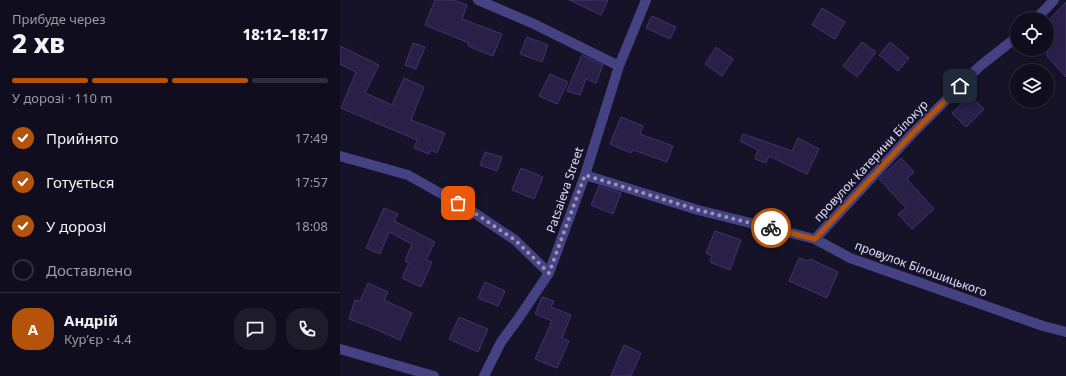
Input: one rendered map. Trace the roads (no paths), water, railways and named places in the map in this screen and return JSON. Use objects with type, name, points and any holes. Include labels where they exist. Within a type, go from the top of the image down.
[{"type":"street","points":[[478,0],[534,24],[619,66]]},
{"type":"street","name":"Patsaieva Street","points":[[484,376],[501,342],[549,273],[585,175],[619,66],[646,0]]},
{"type":"street","points":[[1043,12],[1054,0]]},
{"type":"street","name":"провулок Катерини Білокур","points":[[815,239],[922,124],[980,66],[1010,42]]},
{"type":"street","points":[[340,156],[408,175],[436,190],[470,210],[515,240],[549,273]]},
{"type":"street","name":"провулок Білошицького","points":[[585,175],[698,210],[815,239],[850,258],[1043,326],[1066,332]]},
{"type":"street","points":[[340,349],[434,376]]}]
